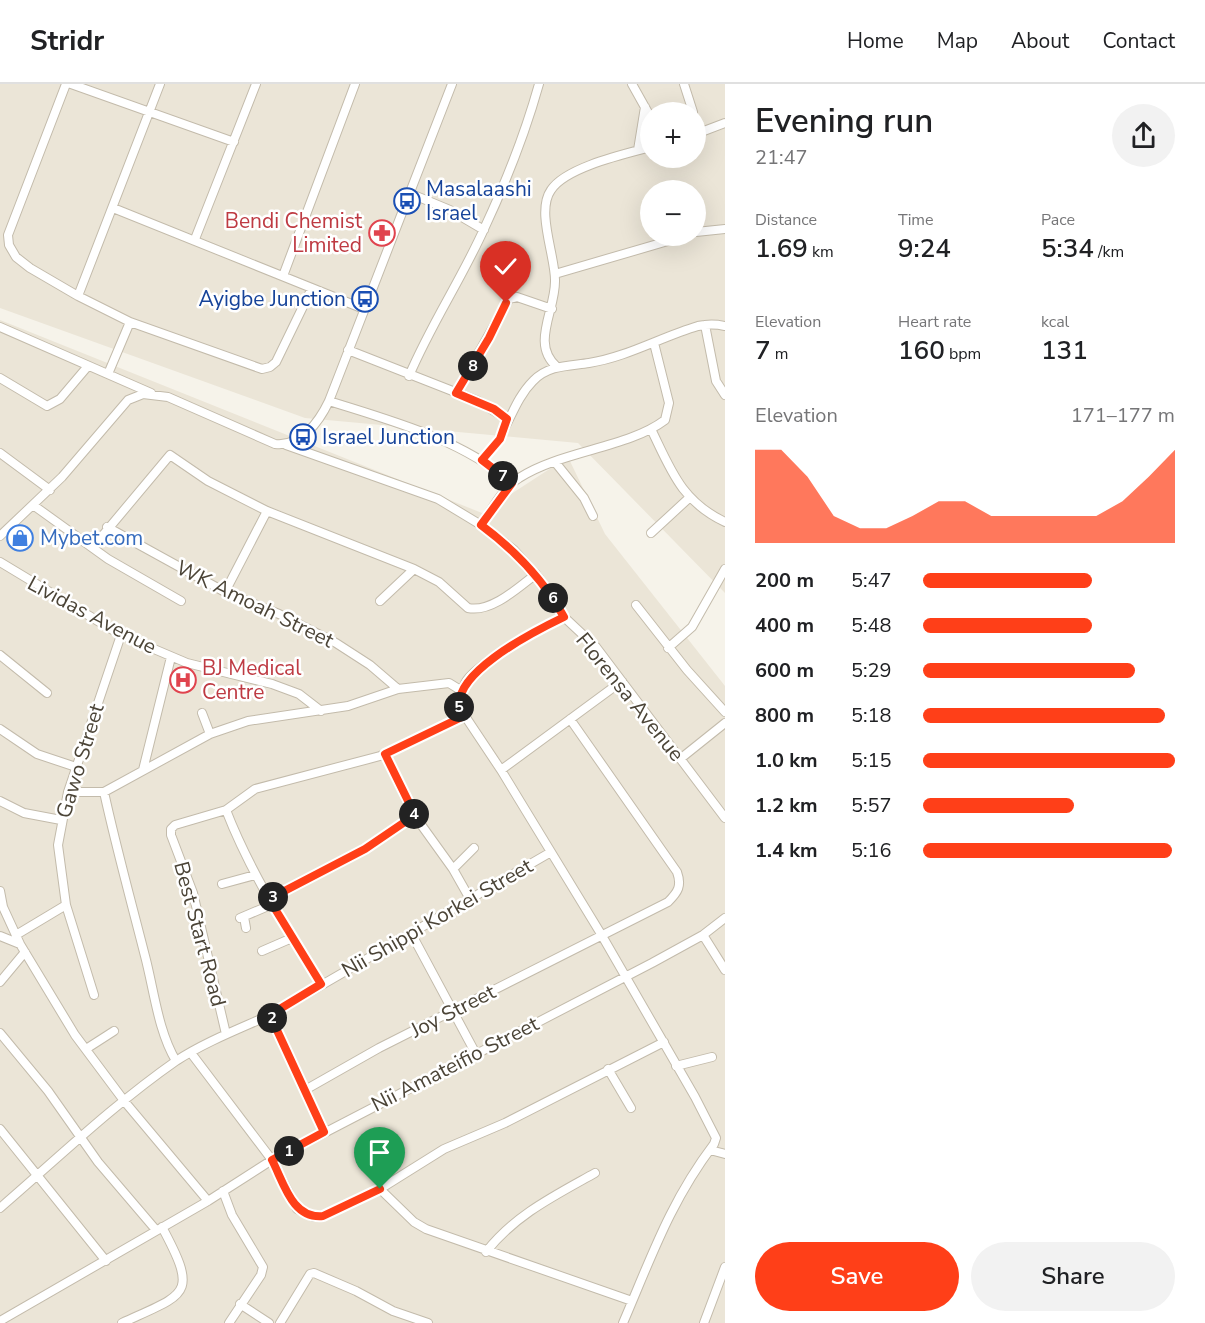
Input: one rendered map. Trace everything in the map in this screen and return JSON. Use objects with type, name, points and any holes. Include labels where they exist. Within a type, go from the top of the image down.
[{"type":"street","points":[[66,84],[8,235],[9,245],[16,256],[30,268],[78,296],[130,322],[262,369],[276,362],[312,288]]},
{"type":"street","points":[[71,84],[234,142]]},
{"type":"street","points":[[78,296],[160,84]]},
{"type":"street","points":[[195,239],[256,84]]},
{"type":"street","points":[[283,276],[355,84]]},
{"type":"street","points":[[285,445],[305,434],[320,419],[329,401],[452,84]]},
{"type":"street","points":[[409,376],[428,331],[484,230],[530,117],[539,84]]},
{"type":"street","points":[[632,84],[642,102]]},
{"type":"street","points":[[684,84],[690,102]]},
{"type":"street","points":[[706,130],[725,123]]},
{"type":"street","points":[[556,367],[547,356],[543,342],[552,309],[555,274],[545,205],[551,189],[557,182],[579,170],[638,150],[640,138]]},
{"type":"street","points":[[409,193],[450,210],[484,230]]},
{"type":"street","points":[[113,208],[195,239],[364,309]]},
{"type":"street","points":[[706,231],[725,229]]},
{"type":"street","points":[[555,274],[652,246]]},
{"type":"street","points":[[456,393],[509,299],[517,297],[552,309]]},
{"type":"street","points":[[108,374],[130,322]]},
{"type":"street","points":[[705,325],[716,381],[725,395]]},
{"type":"street","points":[[482,460],[500,439],[507,419],[534,380],[556,367],[599,361],[705,325],[725,326]]},
{"type":"street","name":"Florensa Avenue","points":[[0,327],[152,394],[168,397],[263,440],[285,445],[420,490],[452,506],[481,525],[514,550],[536,574],[564,617],[596,647],[725,818]]},
{"type":"street","points":[[481,525],[512,483],[555,462],[651,429],[665,420],[669,408],[654,343]]},
{"type":"street","points":[[348,350],[494,409],[507,419]]},
{"type":"street","points":[[0,378],[47,406],[60,399],[88,366]]},
{"type":"street","points":[[0,536],[50,490],[128,400],[135,396],[152,394]]},
{"type":"street","points":[[329,401],[423,433],[482,460],[512,483]]},
{"type":"street","points":[[651,429],[676,481],[689,498],[725,522]]},
{"type":"street","points":[[0,453],[50,490]]},
{"type":"street","points":[[93,547],[107,527],[170,455],[208,481],[267,511],[414,568],[439,582],[463,605],[473,609],[498,601],[536,574]]},
{"type":"street","points":[[555,462],[584,498],[593,516]]},
{"type":"street","points":[[651,533],[689,498]]},
{"type":"street","points":[[33,505],[125,570],[181,601]]},
{"type":"street","points":[[225,592],[267,511]]},
{"type":"street","name":"WK Amoah Street","points":[[107,527],[225,592],[279,614],[336,643],[370,665],[398,689]]},
{"type":"street","name":"Lividas Avenue","points":[[0,562],[121,634],[171,657],[272,684],[299,694],[321,711]]},
{"type":"street","points":[[380,601],[414,568]]},
{"type":"street","points":[[668,648],[692,627],[725,569]]},
{"type":"street","points":[[636,605],[668,648],[725,712]]},
{"type":"street","points":[[564,617],[495,658],[467,680],[459,707],[501,770],[601,934],[716,1138],[671,1209],[623,1323]]},
{"type":"street","name":"Gawo Street","points":[[93,995],[66,905],[58,845],[68,792],[121,634]]},
{"type":"street","points":[[0,655],[47,693]]},
{"type":"street","points":[[143,770],[171,657]]},
{"type":"street","points":[[501,770],[622,681]]},
{"type":"street","points":[[68,792],[105,792],[210,734],[270,716],[348,706],[398,689],[449,683],[462,691]]},
{"type":"street","points":[[202,714],[210,734]]},
{"type":"street","name":"Best Start Road","points":[[226,1034],[193,893],[171,835],[175,825],[226,810],[255,789],[385,754],[464,716]]},
{"type":"street","name":"Joy Street","points":[[305,1090],[601,934],[668,902],[679,889],[680,881],[677,872],[570,719]]},
{"type":"street","points":[[680,759],[725,723]]},
{"type":"street","points":[[0,729],[37,754],[76,767]]},
{"type":"street","points":[[385,754],[415,815],[453,869],[470,899]]},
{"type":"street","points":[[105,792],[117,853],[156,1004],[176,1061]]},
{"type":"street","points":[[0,801],[24,813],[61,820]]},
{"type":"street","points":[[226,810],[240,846],[255,875],[321,984]]},
{"type":"street","points":[[246,928],[242,917],[365,849],[415,815]]},
{"type":"street","points":[[453,869],[474,848]]},
{"type":"street","name":"Nii Shippi Korkei Street","points":[[0,1208],[38,1176],[80,1135],[176,1061],[226,1034],[270,1015],[551,852]]},
{"type":"street","points":[[222,884],[255,875]]},
{"type":"street","points":[[0,891],[3,907],[20,944],[86,1050],[125,1102],[208,1201]]},
{"type":"street","points":[[16,934],[66,905]]},
{"type":"street","name":"Nii Amateifio Street","points":[[0,1321],[208,1201],[272,1160],[703,935],[725,918]]},
{"type":"street","points":[[411,933],[476,1054]]},
{"type":"street","points":[[703,935],[725,970]]},
{"type":"street","points":[[0,936],[20,944]]},
{"type":"street","points":[[262,951],[292,938]]},
{"type":"street","points":[[0,982],[25,952]]},
{"type":"street","points":[[270,1015],[324,1132]]},
{"type":"street","points":[[86,1050],[114,1031]]},
{"type":"street","points":[[0,1033],[30,1068],[98,1162],[159,1228],[174,1249],[183,1276],[183,1288],[174,1299],[123,1323]]},
{"type":"street","points":[[191,1053],[272,1160],[297,1209],[314,1217],[323,1216],[380,1189],[444,1149],[505,1123],[663,1042]]},
{"type":"street","points":[[676,1066],[712,1057]]},
{"type":"street","points":[[608,1069],[631,1107]]},
{"type":"street","points":[[0,1129],[106,1261]]},
{"type":"street","points":[[710,1150],[725,1154]]},
{"type":"street","points":[[486,1252],[502,1231],[526,1212],[595,1173]]},
{"type":"street","points":[[380,1189],[414,1222],[426,1229],[486,1252],[633,1301]]},
{"type":"street","points":[[223,1191],[232,1215],[263,1267],[261,1275],[229,1323]]},
{"type":"street","points":[[704,1323],[725,1267]]},
{"type":"street","points":[[280,1323],[310,1274],[314,1273],[356,1291],[393,1311],[428,1323]]},
{"type":"street","points":[[240,1304],[269,1323]]},
{"type":"shaded area","points":[[0,84],[725,84],[725,593],[578,443],[305,418],[0,308]]},
{"type":"shaded area","points":[[0,320],[482,513],[568,457],[605,534],[725,686],[725,1323],[0,1323]]},
{"type":"place","name":"Masalaashi Israel","points":[[407,201]]},
{"type":"place","name":"Bendi Chemist Limited","points":[[382,233]]},
{"type":"place","name":"Ayigbe Junction","points":[[365,299]]},
{"type":"place","name":"Israel Junction","points":[[303,437]]},
{"type":"place","name":"Mybet.com","points":[[20,538]]},
{"type":"place","name":"BJ Medical Centre","points":[[183,680]]},
{"type":"route","points":[[380,1189],[323,1216],[314,1217],[297,1209],[272,1160],[324,1132],[302,1079],[270,1015],[321,984],[269,899],[365,849],[415,815],[385,754],[464,716],[459,707],[467,680],[495,658],[564,617],[554,598],[525,561],[481,525],[512,483],[482,460],[492,452],[500,439],[507,419],[494,409],[456,393],[479,356],[506,303]]}]
